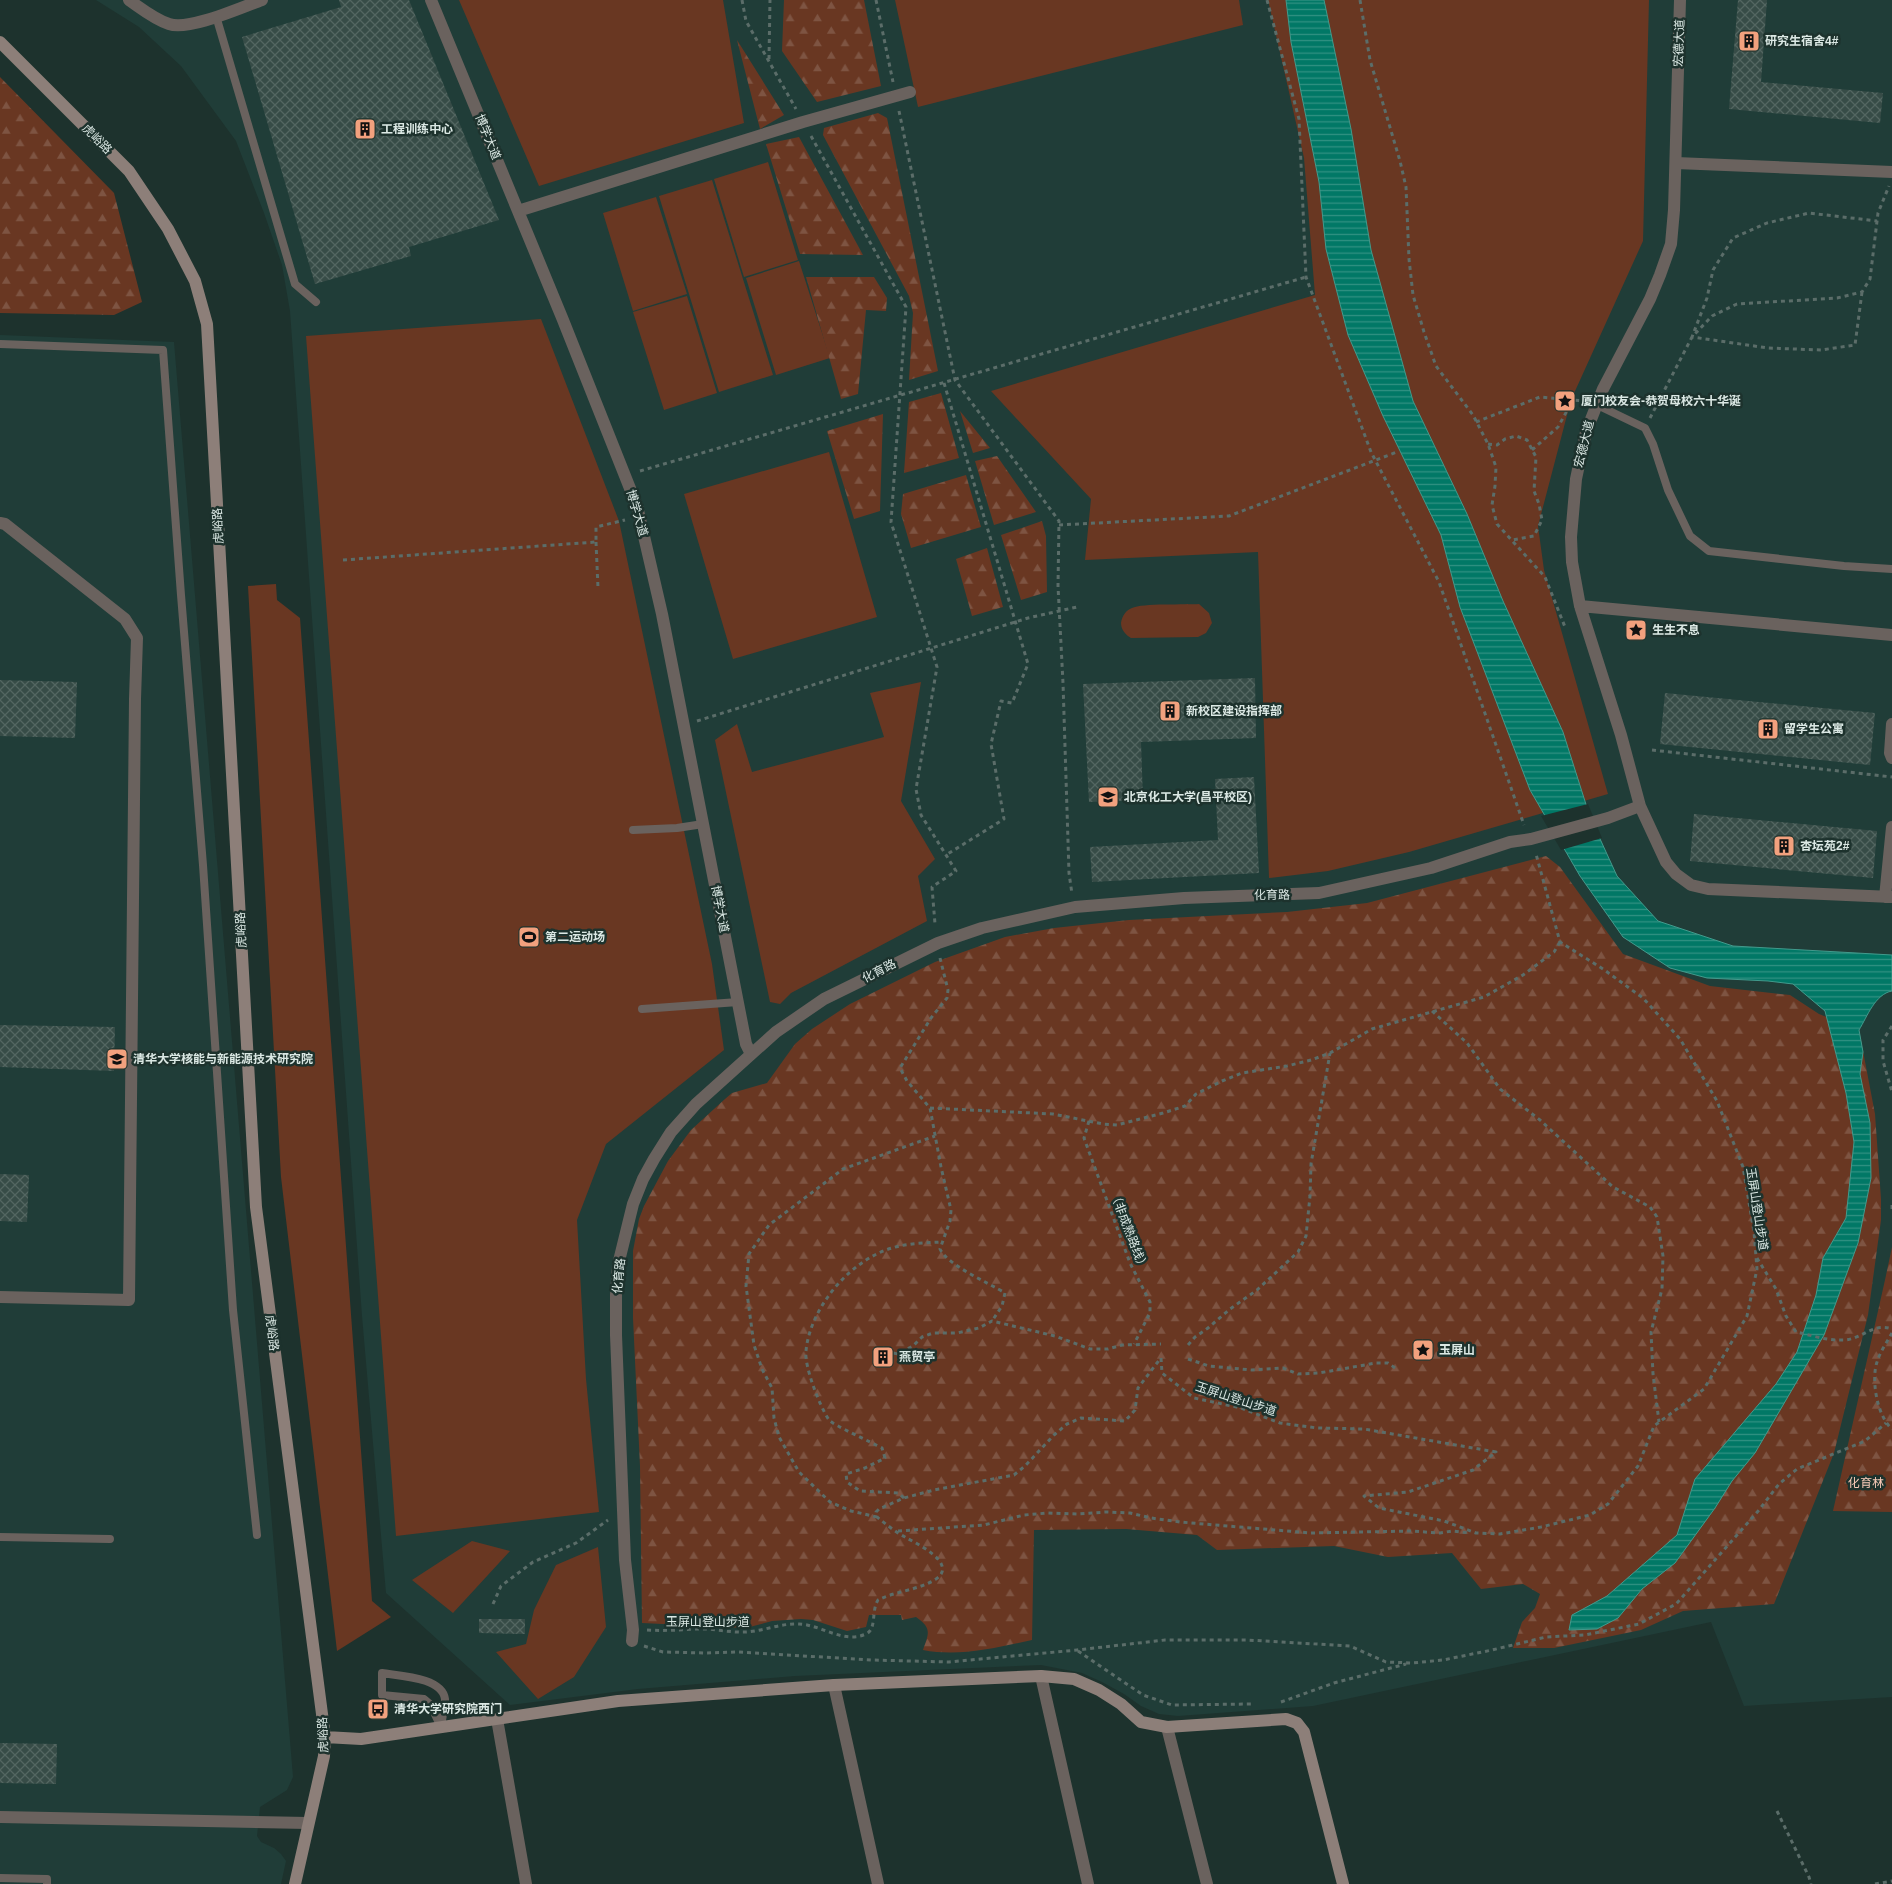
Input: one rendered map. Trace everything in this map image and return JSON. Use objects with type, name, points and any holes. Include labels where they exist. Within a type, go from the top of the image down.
[{"type":"street","points":[[129,0],[152,16],[171,25],[185,24],[216,16],[262,0]]},
{"type":"street","name":"博学大道","points":[[431,0],[518,211],[639,515],[662,614],[746,1044],[751,1054]]},
{"type":"street","name":"宏德大道","points":[[1680,0],[1676,163],[1671,244],[1650,299],[1613,366],[1596,404],[1581,451],[1572,514],[1571,537],[1572,562],[1580,606],[1621,735],[1640,806],[1666,862],[1676,874],[1691,885],[1708,889],[1888,897]]},
{"type":"street","name":"虎峪路","points":[[0,42],[129,171],[173,238],[195,281],[207,324],[256,1207],[325,1737],[324,1756],[295,1884]]},
{"type":"street","points":[[518,211],[803,122],[910,92]]},
{"type":"street","points":[[1676,163],[1892,172]]},
{"type":"street","points":[[0,524],[5,524],[126,620],[137,638],[129,1300],[0,1297]]},
{"type":"street","points":[[1580,606],[1892,635]]},
{"type":"street","points":[[1892,724],[1890,753],[1892,758]]},
{"type":"street","name":"化育路","points":[[633,1636],[625,1560],[616,1296],[618,1265],[631,1212],[654,1159],[671,1132],[696,1104],[776,1032],[824,999],[938,943],[982,928],[1074,907],[1184,898],[1319,894],[1431,868],[1510,842],[1532,839],[1608,818],[1640,806]]},
{"type":"street","points":[[1888,897],[1892,827]]},
{"type":"street","points":[[325,1737],[361,1739],[618,1702],[834,1685],[1042,1676],[1074,1679],[1122,1704],[1141,1722],[1166,1728],[1286,1719],[1297,1723],[1304,1732],[1343,1884]]},
{"type":"street","points":[[1042,1676],[1088,1884]]},
{"type":"street","points":[[834,1685],[878,1884]]},
{"type":"street","points":[[497,1719],[526,1884]]},
{"type":"street","points":[[1166,1728],[1208,1884]]},
{"type":"street","points":[[0,1817],[308,1823]]},
{"type":"lane","points":[[216,16],[295,284],[316,302]]},
{"type":"lane","points":[[0,344],[163,350],[180,595],[204,875],[234,1310],[257,1536]]},
{"type":"lane","points":[[1596,404],[1645,428],[1653,444],[1668,490],[1690,536],[1709,551],[1844,566],[1892,569]]},
{"type":"lane","points":[[633,830],[677,828],[703,824]]},
{"type":"lane","points":[[642,1009],[738,1002]]},
{"type":"lane","points":[[0,1537],[110,1539]]},
{"type":"lane","points":[[382,1673],[427,1680],[439,1688],[445,1698],[441,1727],[430,1704],[424,1699],[382,1695],[382,1673]]},
{"type":"lane","points":[[0,1878],[47,1879],[47,1884]]},
{"type":"path","points":[[742,0],[746,21],[906,308],[891,522],[938,667],[916,789],[921,815],[956,871],[932,887],[935,924]]},
{"type":"path","points":[[769,60],[770,0]]},
{"type":"path","points":[[876,0],[955,380],[1059,521],[1058,586],[1069,873],[1074,907]]},
{"type":"path","points":[[1267,0],[1299,118],[1306,278],[1375,460],[1439,582],[1524,824],[1532,839]]},
{"type":"path","points":[[1360,0],[1370,60],[1406,187],[1409,259],[1416,304],[1436,366],[1476,422],[1488,444],[1496,466],[1492,505],[1497,524],[1546,577],[1565,627]]},
{"type":"path","points":[[1692,337],[1776,348],[1821,350],[1855,345],[1862,292],[1870,279],[1878,213],[1892,179]]},
{"type":"path","points":[[1645,428],[1692,337],[1707,298],[1713,270],[1733,238],[1767,223],[1809,213],[1877,221]]},
{"type":"path","points":[[625,476],[1306,278]]},
{"type":"path","points":[[1692,337],[1712,316],[1737,304],[1837,298],[1862,292]]},
{"type":"path","points":[[944,383],[1028,664],[1012,703],[1000,702],[991,744],[1004,818],[946,854]]},
{"type":"path","points":[[1476,422],[1540,397],[1596,404]]},
{"type":"path","points":[[1532,450],[1558,427],[1573,400]]},
{"type":"path","points":[[1488,444],[1497,445],[1505,439],[1516,436],[1527,440],[1536,457],[1534,491],[1542,520],[1534,536],[1512,540]]},
{"type":"path","points":[[1059,525],[1229,516],[1397,452]]},
{"type":"path","points":[[598,588],[596,527],[626,520]]},
{"type":"path","points":[[344,560],[596,542]]},
{"type":"path","points":[[683,725],[1016,622],[1077,607]]},
{"type":"path","points":[[1652,750],[1892,777]]},
{"type":"path","points":[[930,1108],[1054,1114],[1117,1125],[1185,1106],[1196,1094],[1222,1080],[1242,1073],[1287,1066],[1330,1053],[1372,1029],[1484,997],[1523,975],[1554,952],[1562,943],[1553,922],[1536,853]]},
{"type":"path","name":"玉屏山登山步道","points":[[633,1636],[698,1629],[744,1632],[799,1624],[823,1629],[844,1637],[865,1635],[874,1623],[873,1612],[878,1600],[936,1579],[942,1570],[942,1563],[931,1551],[877,1517],[876,1512],[879,1509],[904,1498],[934,1490],[1014,1475],[1025,1466],[1054,1434],[1081,1418],[1125,1421],[1135,1410],[1138,1388],[1160,1358],[1162,1374],[1194,1398],[1240,1408],[1280,1423],[1317,1428],[1364,1429],[1496,1452],[1473,1470],[1408,1492],[1364,1496],[1379,1508],[1444,1521],[1476,1534],[1500,1534],[1541,1527],[1590,1515],[1608,1504],[1638,1466],[1654,1426],[1704,1389],[1747,1316],[1757,1268],[1754,1232],[1743,1167],[1717,1101],[1680,1039],[1643,998],[1603,969],[1562,943]]},
{"type":"path","points":[[886,1356],[893,1353],[898,1354],[912,1346],[922,1337],[933,1333],[957,1333],[979,1328],[992,1321],[1002,1306],[1005,1293],[947,1258],[940,1249],[952,1210],[940,1167],[930,1108],[900,1068],[931,1018],[947,998],[948,990],[939,953]]},
{"type":"path","points":[[1432,1011],[1467,1043],[1500,1089],[1540,1120],[1613,1187],[1650,1207],[1657,1217],[1663,1256],[1662,1281],[1652,1332],[1653,1374],[1659,1422]]},
{"type":"path","points":[[1892,1026],[1883,1040],[1883,1061],[1890,1078],[1892,1092]]},
{"type":"path","points":[[1188,1345],[1195,1337],[1230,1309],[1257,1290],[1298,1252],[1306,1236],[1311,1164],[1330,1053]]},
{"type":"path","name":"（非成熟路线）","points":[[1089,1121],[1084,1138],[1130,1262],[1150,1302],[1150,1312],[1134,1344]]},
{"type":"path","points":[[877,1517],[851,1511],[830,1502],[799,1472],[779,1437],[774,1418],[772,1388],[762,1369],[754,1345],[746,1286],[749,1254],[769,1225],[843,1169],[935,1136]]},
{"type":"path","points":[[1892,1205],[1892,1210]]},
{"type":"path","points":[[904,1498],[898,1493],[860,1491],[847,1482],[846,1474],[865,1468],[885,1458],[882,1448],[829,1421],[809,1374],[805,1352],[814,1320],[834,1287],[861,1264],[891,1248],[913,1243],[941,1242]]},
{"type":"path","points":[[1756,1256],[1776,1290],[1786,1316],[1796,1332],[1844,1340],[1853,1339],[1874,1328],[1885,1326],[1892,1329]]},
{"type":"path","points":[[992,1321],[1056,1336],[1090,1349],[1108,1349],[1134,1344],[1161,1344]]},
{"type":"path","points":[[1892,1334],[1876,1362],[1875,1378],[1878,1402],[1886,1423],[1892,1429]]},
{"type":"path","name":"玉屏山登山步道","points":[[1188,1359],[1210,1366],[1252,1370],[1283,1368],[1298,1374],[1319,1373],[1376,1363],[1388,1363],[1398,1370]]},
{"type":"path","points":[[633,1636],[663,1652],[738,1652],[842,1659],[949,1662],[1165,1640],[1247,1640],[1350,1646],[1386,1662],[1412,1663],[1443,1660],[1546,1637],[1585,1635],[1639,1624],[1676,1604],[1759,1510],[1779,1484],[1797,1470],[1864,1441],[1886,1423]]},
{"type":"path","points":[[493,1604],[501,1586],[533,1562],[576,1543],[623,1510]]},
{"type":"path","points":[[897,1531],[984,1525],[1024,1514],[1106,1512],[1130,1513],[1151,1518],[1199,1524],[1293,1530],[1311,1533],[1410,1531],[1440,1533],[1452,1531],[1476,1534]]},
{"type":"path","points":[[1078,1650],[1143,1694],[1172,1705],[1254,1704]]},
{"type":"path","points":[[1273,1703],[1282,1702],[1334,1684],[1412,1663]]},
{"type":"path","points":[[1777,1811],[1809,1876],[1811,1884]]},
{"type":"path","points":[[1875,1884],[1892,1881]]},
{"type":"shaded area","name":"北京化工大学(昌平校区)","points":[[96,0],[1892,0],[1892,1697],[1744,1706],[1711,1622],[1313,1706],[1178,1716],[1159,1714],[1141,1706],[1124,1694],[1082,1673],[1041,1665],[795,1676],[638,1689],[510,1705],[386,1593],[362,1316],[290,311],[282,265],[236,141],[181,66],[139,27]]},
{"type":"shaded area","points":[[1286,0],[1324,0],[1351,129],[1371,250],[1413,401],[1467,514],[1503,601],[1563,732],[1590,817],[1617,876],[1658,921],[1733,946],[1892,955],[1892,991],[1876,1001],[1859,1030],[1863,1052],[1860,1074],[1870,1123],[1871,1178],[1858,1243],[1824,1335],[1755,1453],[1732,1481],[1675,1563],[1642,1589],[1618,1618],[1597,1629],[1569,1630],[1572,1615],[1607,1596],[1677,1535],[1695,1479],[1776,1384],[1797,1352],[1816,1295],[1823,1258],[1846,1218],[1854,1142],[1846,1093],[1825,1011],[1793,984],[1707,978],[1670,968],[1623,937],[1580,876],[1530,790],[1460,607],[1441,535],[1383,416],[1348,335],[1326,249],[1319,182],[1291,42]]},
{"type":"shaded area","name":"清华大学核能与新能源技术研究院","points":[[0,335],[174,342],[293,1777],[287,1790],[260,1807],[257,1836],[261,1842],[274,1848],[281,1854],[286,1861],[281,1884],[0,1884]]},
{"type":"green space","points":[[459,0],[723,0],[744,123],[539,186]]},
{"type":"green space","points":[[784,0],[864,0],[881,86],[817,102],[782,51]]},
{"type":"green space","points":[[895,0],[1239,0],[1243,25],[918,107]]},
{"type":"green space","points":[[1268,0],[1649,0],[1643,241],[1571,400],[1538,526],[1544,570],[1608,794],[1409,852],[1328,871],[1269,878],[1258,552],[1085,560],[1091,499],[991,391],[1315,295],[1304,158]]},
{"type":"green space","points":[[737,40],[784,115],[760,129]]},
{"type":"green space","points":[[0,77],[114,193],[142,302],[114,315],[0,313]]},
{"type":"green space","points":[[878,113],[887,118],[938,371],[909,380],[913,313],[909,296],[823,135],[824,128]]},
{"type":"green space","points":[[799,137],[863,255],[800,254],[766,144]]},
{"type":"green space","points":[[768,162],[798,260],[744,277],[714,179]]},
{"type":"green space","points":[[712,180],[773,375],[719,392],[659,196]]},
{"type":"green space","points":[[656,197],[687,294],[633,311],[603,213]]},
{"type":"green space","points":[[799,261],[830,358],[776,375],[746,278]]},
{"type":"green space","points":[[806,277],[874,277],[887,298],[886,311],[866,310],[858,394],[841,399]]},
{"type":"green space","points":[[687,296],[717,393],[664,410],[633,312]]},
{"type":"green space","name":"第二运动场","points":[[541,319],[619,521],[712,964],[724,1050],[606,1144],[577,1220],[586,1379],[599,1512],[396,1536],[306,336]]},
{"type":"green space","points":[[941,393],[959,458],[904,473],[909,402]]},
{"type":"green space","points":[[960,411],[990,448],[973,453]]},
{"type":"green space","points":[[883,414],[880,511],[854,519],[827,431]]},
{"type":"green space","points":[[829,452],[877,617],[733,659],[684,494]]},
{"type":"green space","points":[[997,456],[1036,512],[994,525],[975,461]]},
{"type":"green space","points":[[966,475],[981,527],[911,548],[901,514],[903,494]]},
{"type":"green space","points":[[1042,521],[1046,536],[1047,592],[1021,600],[1001,535]]},
{"type":"green space","points":[[987,548],[1003,607],[972,616],[956,559]]},
{"type":"green space","points":[[276,584],[277,600],[300,618],[372,1601],[391,1617],[337,1651],[281,1177],[248,586]]},
{"type":"green space","points":[[1199,604],[1209,613],[1212,623],[1206,633],[1198,637],[1131,638],[1122,628],[1123,616],[1128,610],[1137,606]]},
{"type":"green space","points":[[921,682],[901,801],[935,859],[918,876],[927,921],[791,993],[780,1004],[770,1002],[715,740],[737,724],[752,772],[884,737],[870,693]]},
{"type":"green space","points":[[1546,856],[1560,867],[1623,954],[1710,986],[1790,995],[1819,1014],[1859,1030],[1875,1114],[1881,1199],[1881,1220],[1868,1315],[1834,1453],[1774,1604],[1683,1611],[1641,1630],[1554,1648],[1513,1648],[1522,1622],[1535,1608],[1540,1594],[1523,1584],[1481,1589],[1452,1553],[1388,1557],[1334,1546],[1217,1550],[1197,1535],[1126,1529],[1034,1530],[1032,1640],[991,1649],[964,1652],[950,1653],[923,1650],[928,1635],[925,1624],[916,1617],[902,1620],[901,1615],[869,1615],[866,1627],[847,1631],[813,1620],[801,1619],[772,1621],[746,1628],[642,1623],[640,1466],[633,1318],[633,1251],[639,1219],[644,1206],[668,1161],[691,1130],[732,1093],[767,1083],[795,1044],[812,1029],[850,1004],[935,962],[1005,937],[1054,928],[1129,920],[1287,912],[1367,903]]},
{"type":"green space","name":"化育林","points":[[1892,1247],[1892,1512],[1833,1511],[1885,1280]]},
{"type":"green space","points":[[472,1541],[510,1551],[453,1613],[412,1580]]},
{"type":"green space","points":[[598,1547],[606,1627],[574,1677],[538,1699],[496,1652],[526,1644],[534,1610],[556,1565]]},
{"type":"pier","points":[[1588,804],[1602,838],[1561,850],[1541,816]]},
{"type":"building","name":"工程训练中心","points":[[339,0],[409,0],[499,220],[409,247],[411,256],[315,284],[242,37],[341,7]]},
{"type":"building","name":"研究生宿舍4#","points":[[1738,0],[1767,0],[1761,82],[1883,93],[1880,123],[1729,109]]},
{"type":"building","name":"新校区建设指挥部","points":[[1255,678],[1256,738],[1141,742],[1143,800],[1089,802],[1083,684]]},
{"type":"building","points":[[0,680],[77,682],[75,738],[0,736]]},
{"type":"building","name":"留学生公寓","points":[[1665,693],[1875,713],[1870,765],[1660,744]]},
{"type":"building","points":[[1254,777],[1259,873],[1092,882],[1090,847],[1218,840],[1215,779]]},
{"type":"building","name":"杏坛苑2#","points":[[1694,814],[1877,831],[1873,878],[1690,861]]},
{"type":"building","points":[[0,1025],[115,1027],[114,1071],[0,1067]]},
{"type":"building","points":[[0,1174],[29,1175],[27,1222],[0,1221]]},
{"type":"building","name":"燕贸亭","points":[[884,1346],[891,1355],[891,1361],[886,1365],[880,1365],[875,1360],[876,1354]]},
{"type":"building","points":[[479,1619],[525,1619],[525,1634],[479,1633]]},
{"type":"building","points":[[0,1743],[57,1744],[56,1784],[0,1783]]},
{"type":"place","name":"研究生宿舍4#","points":[[1749,41]]},
{"type":"place","name":"工程训练中心","points":[[365,129]]},
{"type":"place","name":"厦门校友会-恭贺母校六十华诞","points":[[1565,401]]},
{"type":"place","name":"生生不息","points":[[1636,630]]},
{"type":"place","name":"新校区建设指挥部","points":[[1170,711]]},
{"type":"place","name":"留学生公寓","points":[[1768,729]]},
{"type":"place","name":"北京化工大学(昌平校区)","points":[[1108,797]]},
{"type":"place","name":"杏坛苑2#","points":[[1784,846]]},
{"type":"place","name":"第二运动场","points":[[529,937]]},
{"type":"place","name":"清华大学核能与新能源技术研究院","points":[[117,1059]]},
{"type":"place","name":"玉屏山","points":[[1423,1350]]},
{"type":"place","name":"燕贸亭","points":[[883,1357]]},
{"type":"place","name":"清华大学研究院西门","points":[[378,1709]]}]
